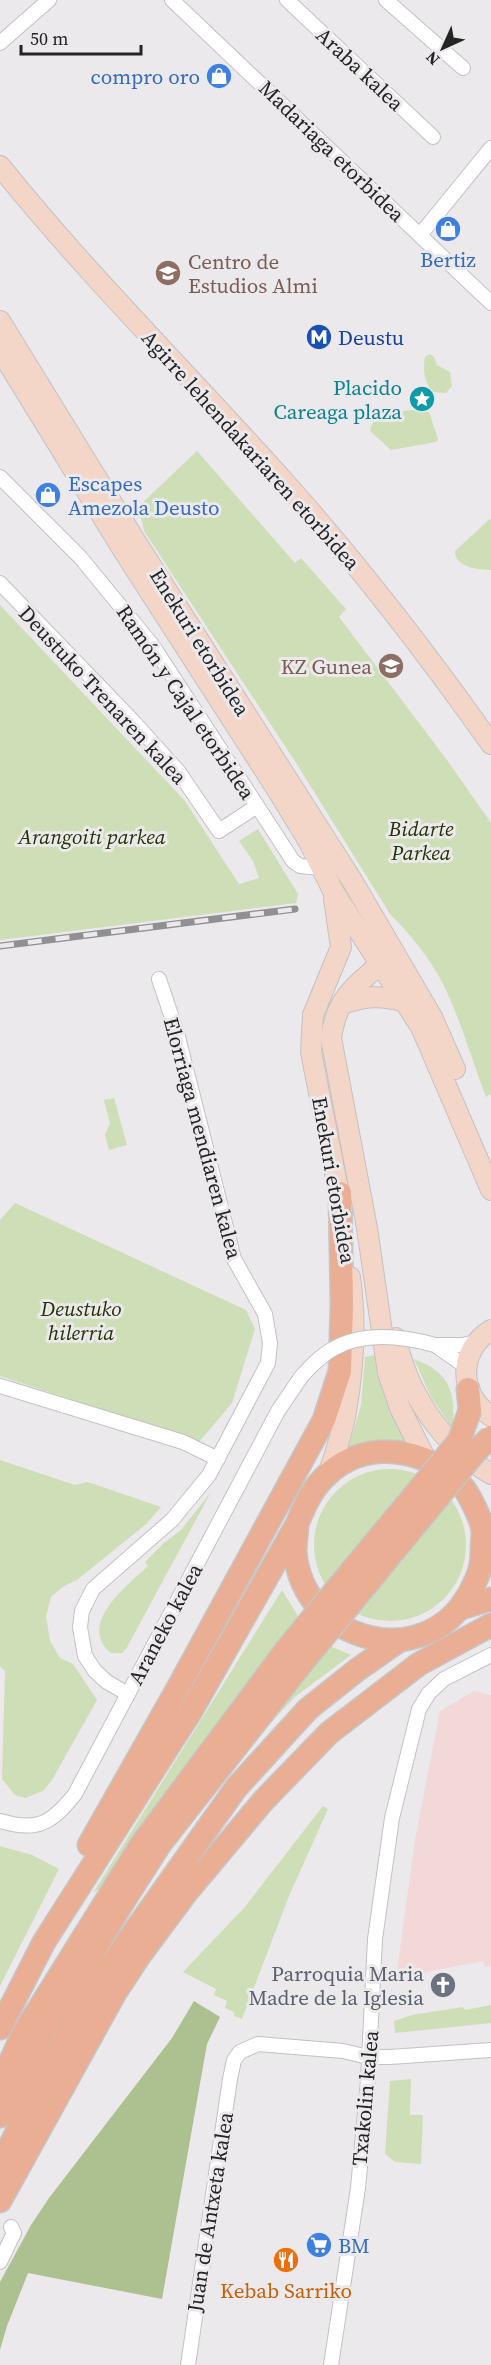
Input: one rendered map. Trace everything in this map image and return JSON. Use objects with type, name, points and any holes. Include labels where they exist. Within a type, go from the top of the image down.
[{"type":"main road","name":"Agirre lehendakariaren etorbidea","points":[[0,166],[118,302],[330,534],[411,635],[491,744]]},
{"type":"main road","name":"Agirre lehendakariaren etorbidea","points":[[0,186],[324,539],[445,693],[491,757]]},
{"type":"main road","name":"Enekuri etorbidea","points":[[0,321],[136,542],[389,943],[380,964],[352,990],[334,1017],[331,1038],[367,1228],[388,1372],[400,1408],[425,1458]]},
{"type":"main road","name":"Enekuri etorbidea","points":[[0,350],[123,550],[278,791],[309,842],[333,891],[380,964]]},
{"type":"main road","points":[[321,868],[335,874],[350,895],[367,906]]},
{"type":"main road","name":"Enekuri etorbidea","points":[[329,1473],[346,1413],[352,1373],[354,1310],[340,1193],[311,1052],[313,1015],[341,947],[333,891]]},
{"type":"main road","points":[[389,943],[432,1017],[491,1154]]},
{"type":"main road","points":[[380,964],[421,1027],[462,1117],[491,1190]]},
{"type":"main road","points":[[342,1004],[367,996],[403,1001]]},
{"type":"main road","points":[[44,1942],[51,1920],[78,1864],[178,1688],[324,1420],[340,1371],[342,1304],[340,1193]]},
{"type":"main road","name":"Enekuri etorbidea","points":[[367,1228],[384,1283],[400,1362],[412,1388],[444,1436],[479,1467],[491,1474]]},
{"type":"main road","points":[[0,2085],[23,2034],[141,1845],[294,1656],[459,1441],[476,1405],[462,1364],[476,1339]]},
{"type":"main road","points":[[0,2116],[44,2032],[124,1899],[294,1656],[491,1437]]},
{"type":"main road","points":[[0,2028],[44,1942],[191,1711],[297,1524],[309,1496],[329,1473],[358,1456],[392,1451],[425,1458],[447,1470],[464,1488],[483,1527],[482,1570],[461,1608],[444,1624],[423,1635],[400,1640],[374,1639],[350,1631],[330,1619],[313,1601],[301,1577],[295,1551],[297,1524]]},
{"type":"main road","points":[[464,1488],[491,1503]]},
{"type":"main road","points":[[461,1608],[491,1599]]},
{"type":"main road","points":[[0,2201],[121,1983],[186,1893],[257,1808],[329,1733],[419,1664],[491,1625]]},
{"type":"main road","points":[[0,2167],[40,2083],[105,1973],[236,1788],[308,1709],[400,1640]]},
{"type":"street","points":[[0,43],[49,0]]},
{"type":"street","name":"Madariaga etorbidea","points":[[172,0],[491,303]]},
{"type":"street","name":"Araba kalea","points":[[287,0],[433,137]]},
{"type":"street","points":[[386,0],[463,68]]},
{"type":"street","points":[[420,235],[491,148]]},
{"type":"street","name":"Ramón y Cajal etorbidea","points":[[0,477],[87,564],[153,646],[293,861],[300,866],[321,868]]},
{"type":"street","name":"Deustuko Trenaren kalea","points":[[0,584],[132,720],[178,771],[219,831],[257,806]]},
{"type":"street","name":"Elorriaga mendiaren kalea","points":[[128,1694],[107,1682],[95,1671],[85,1656],[80,1627],[82,1611],[93,1589],[151,1540],[189,1501],[209,1475],[268,1363],[270,1343],[265,1314],[234,1259],[177,1033],[159,979]]},
{"type":"street","name":"Araneko kalea","points":[[0,1821],[19,1826],[43,1824],[58,1815],[75,1794],[278,1411],[300,1377],[326,1354],[347,1343],[378,1337],[407,1337],[435,1345]]},
{"type":"street","points":[[435,1345],[476,1339]]},
{"type":"street","points":[[435,1345],[462,1364]]},
{"type":"street","points":[[0,1386],[183,1442],[218,1459]]},
{"type":"street","name":"Txakolin kalea","points":[[331,2365],[358,2188],[375,1939],[392,1818],[419,1709],[429,1693],[444,1679],[491,1655]]},
{"type":"street","name":"Juan de Antxeta kalea","points":[[188,2365],[234,2060],[240,2052],[258,2044],[333,2050],[368,2057]]},
{"type":"street","points":[[368,2057],[491,2050]]},
{"type":"street","points":[[0,2262],[14,2233],[11,2227]]},
{"type":"shaded area","points":[[474,1691],[491,1695],[491,1966],[485,1967],[483,1961],[396,1978],[415,1840],[440,1711]]},
{"type":"green space","points":[[430,354],[437,365],[450,372],[452,386],[446,393],[433,392],[428,384],[424,362],[425,357]]},
{"type":"green space","points":[[411,410],[429,412],[438,439],[436,442],[391,450],[370,431],[372,424],[380,416],[391,412]]},
{"type":"green space","name":"Bidarte Parkea","points":[[197,451],[295,563],[301,558],[346,609],[339,617],[447,760],[491,823],[491,1094],[486,1097],[455,1011],[438,974],[419,947],[390,914],[298,766],[144,531],[139,506]]},
{"type":"green space","points":[[491,518],[491,570],[463,564],[459,561],[455,551]]},
{"type":"green space","name":"Arangoiti parkea","points":[[0,605],[185,801],[239,884],[259,878],[253,861],[239,841],[258,829],[298,894],[296,903],[0,940]]},
{"type":"green space","points":[[114,1098],[127,1145],[109,1150],[105,1135],[110,1123],[104,1100]]},
{"type":"green space","name":"Deustuko hilerria","points":[[15,1203],[246,1310],[255,1329],[232,1403],[199,1442],[0,1376],[0,1220]]},
{"type":"green space","points":[[375,1355],[386,1400],[406,1442],[382,1442],[348,1449],[361,1405],[365,1357]]},
{"type":"green space","points":[[414,1359],[436,1371],[448,1385],[453,1404],[453,1429],[431,1397]]},
{"type":"green space","points":[[0,1460],[75,1485],[88,1482],[161,1507],[146,1524],[77,1580],[64,1586],[51,1597],[46,1616],[50,1641],[60,1658],[73,1664],[97,1700],[52,1780],[43,1791],[25,1798],[15,1795],[2,1779],[5,1671],[0,1666]]},
{"type":"green space","points":[[390,1469],[419,1475],[444,1491],[460,1516],[466,1545],[460,1574],[444,1599],[419,1615],[390,1621],[361,1615],[336,1599],[320,1574],[314,1545],[320,1516],[336,1491],[361,1475]]},
{"type":"green space","points":[[211,1492],[126,1649],[122,1653],[111,1653],[102,1642],[99,1630],[102,1618],[109,1606],[118,1594],[148,1566],[145,1562],[181,1530]]},
{"type":"green space","points":[[282,1590],[301,1621],[197,1752],[99,1889],[93,1893]]},
{"type":"green space","points":[[328,1645],[351,1655],[296,1696],[242,1753]]},
{"type":"green space","points":[[323,1806],[328,1809],[289,1896],[242,2019],[234,2016],[234,2012],[225,2008],[227,2001],[214,1995],[216,1989],[183,1972],[244,1908]]},
{"type":"green space","points":[[0,1846],[32,1855],[59,1869],[0,1986]]},
{"type":"green space","points":[[194,2001],[220,2017],[207,2044],[162,2299],[28,2273],[0,2350],[0,2282],[31,2225],[49,2198],[172,2038]]},
{"type":"green space","points":[[491,2005],[491,2023],[395,2033],[394,2021],[412,2015]]},
{"type":"green space","points":[[411,2079],[410,2115],[423,2115],[421,2164],[395,2162],[385,2154],[390,2081]]},
{"type":"railway","points":[[0,946],[295,909]]},
{"type":"place","name":"compro oro","points":[[219,76]]},
{"type":"place","name":"Bertiz","points":[[448,229]]},
{"type":"place","name":"Centro de Estudios Almi","points":[[168,273]]},
{"type":"place","name":"Deustu","points":[[319,337]]},
{"type":"place","name":"Placido Careaga plaza","points":[[422,399]]},
{"type":"place","name":"Escapes Amezola Deusto","points":[[48,495]]},
{"type":"place","name":"KZ Gunea","points":[[391,666]]},
{"type":"place","name":"Parroquia Maria Madre de la Iglesia","points":[[443,1985]]},
{"type":"place","name":"BM","points":[[319,2245]]},
{"type":"place","name":"Kebab Sarriko","points":[[286,2260]]}]
